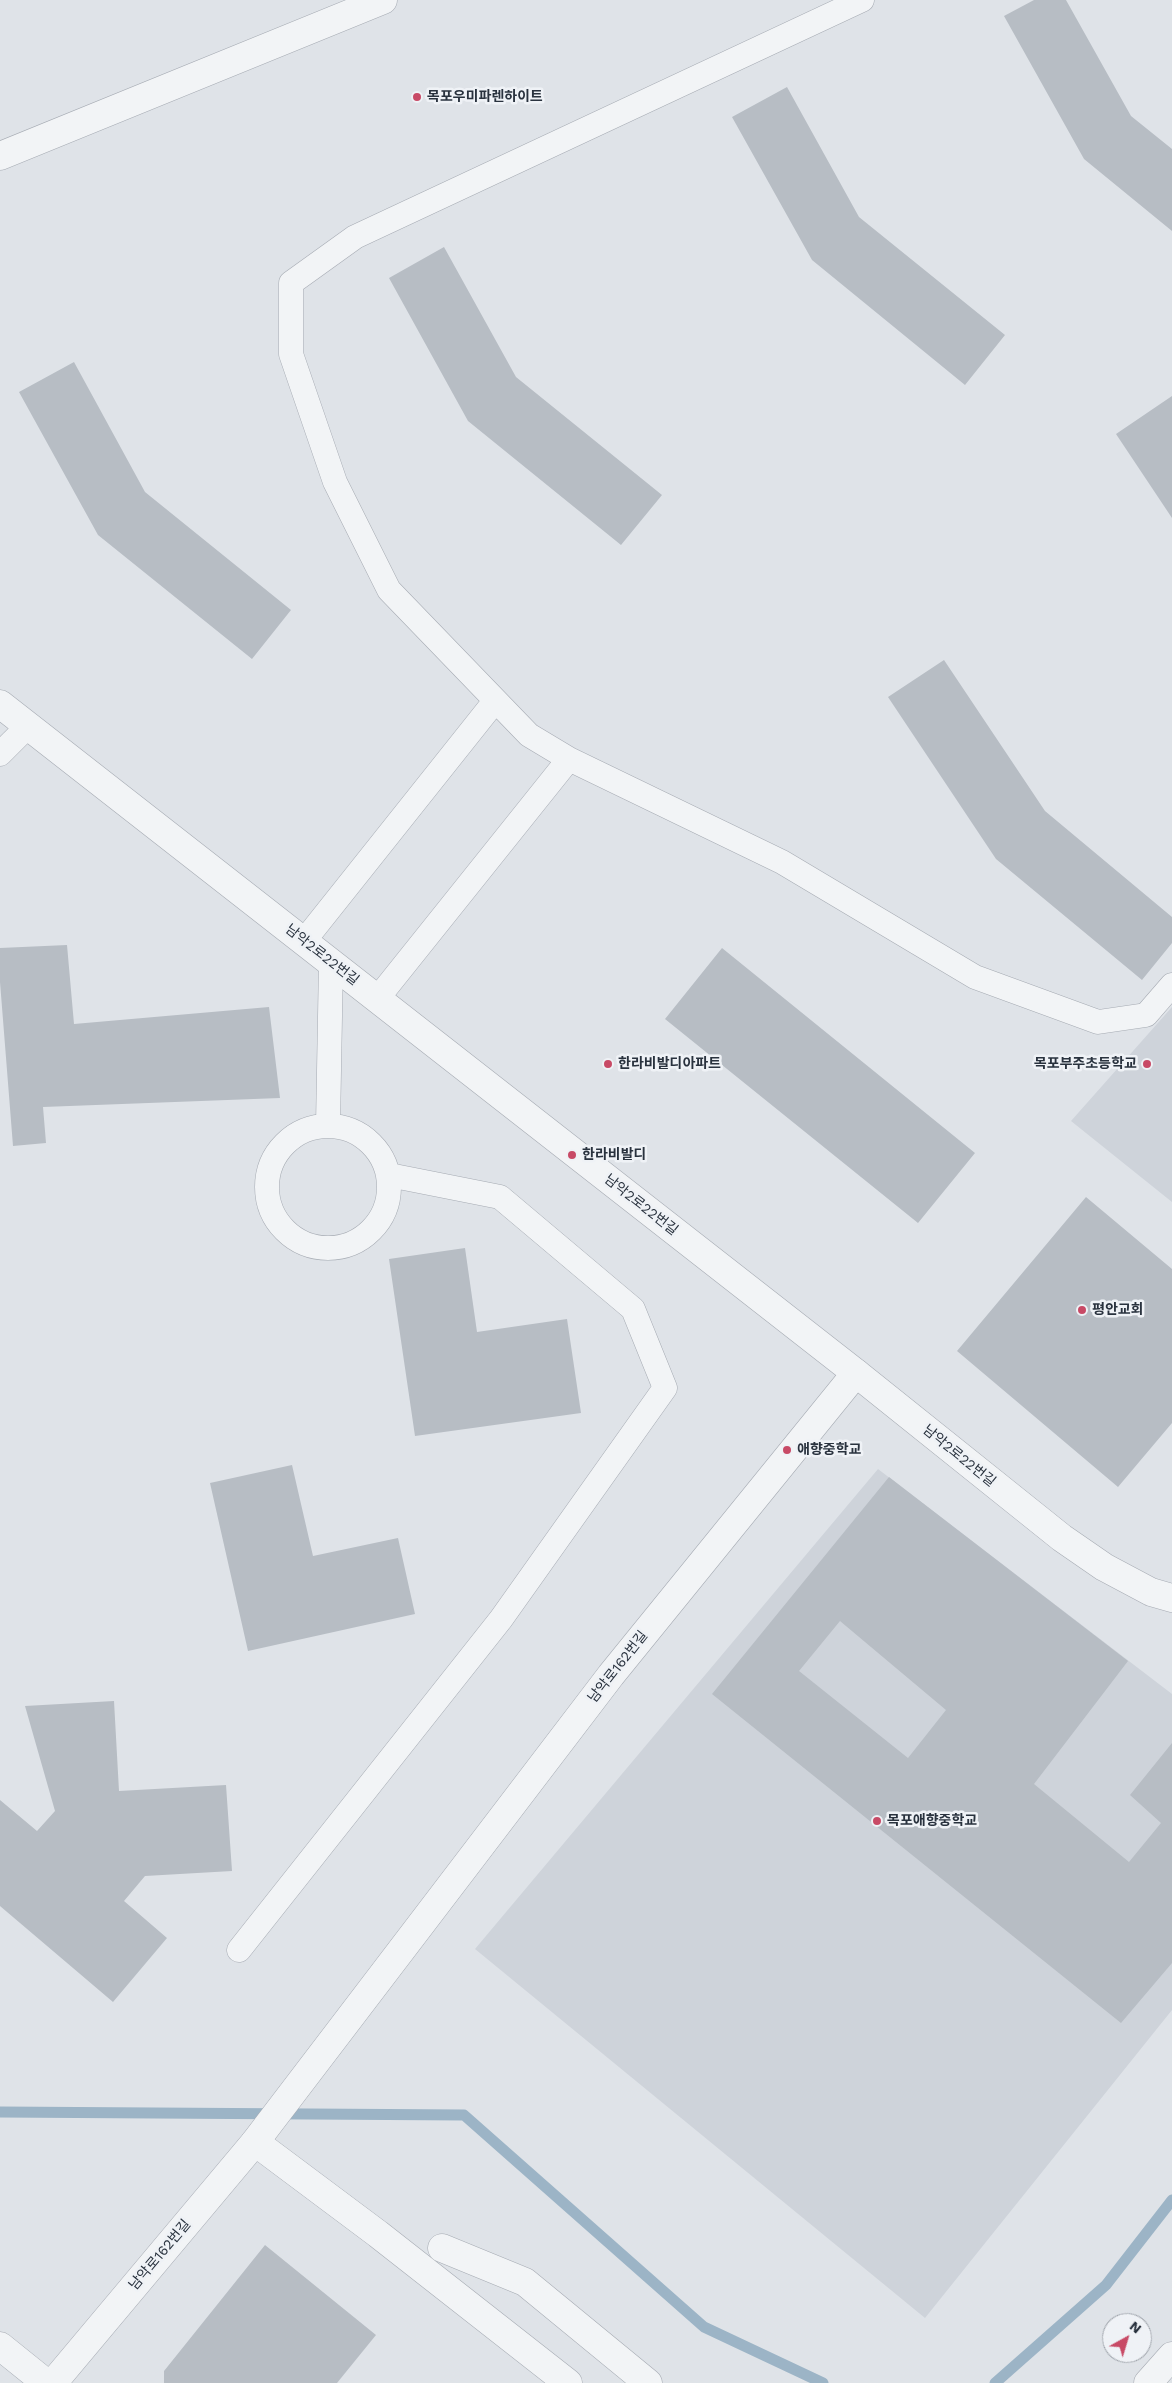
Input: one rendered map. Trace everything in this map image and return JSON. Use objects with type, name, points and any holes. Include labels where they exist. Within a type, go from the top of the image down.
[{"type":"street","points":[[0,156],[383,0]]},
{"type":"street","name":"남악2로22번길","points":[[0,704],[856,1373],[1062,1538],[1104,1567],[1151,1592],[1172,1598]]},
{"type":"street","name":"남악로162번길","points":[[53,2383],[260,2134],[389,1968],[611,1675],[856,1373]]},
{"type":"street","points":[[260,2134],[378,2234],[568,2383]]},
{"type":"street","points":[[442,2248],[526,2282],[648,2383]]},
{"type":"street","points":[[0,2346],[46,2383]]},
{"type":"street","points":[[1148,2383],[1172,2356]]},
{"type":"lane","points":[[862,0],[355,237],[291,283],[291,354],[335,482],[389,590],[529,735],[569,759],[782,862],[975,977],[1098,1022],[1146,1015],[1172,985]]},
{"type":"lane","points":[[304,941],[495,701]]},
{"type":"lane","points":[[0,754],[28,726]]},
{"type":"lane","points":[[377,998],[569,759]]},
{"type":"lane","points":[[328,1125],[331,962]]},
{"type":"lane","points":[[328,1125],[349,1129],[367,1139],[381,1156],[389,1175],[389,1195],[383,1214],[372,1230],[355,1242],[336,1248],[316,1247],[298,1240],[282,1227],[271,1210],[267,1190],[269,1170],[276,1153],[290,1138],[308,1128],[328,1125]]},
{"type":"lane","points":[[239,1950],[501,1619],[665,1388],[633,1309],[500,1197],[389,1175]]},
{"type":"shaded area","name":"목포부주초등학교","points":[[1172,1007],[1172,1202],[1071,1121]]},
{"type":"shaded area","name":"목포애향중학교","points":[[878,1469],[1172,1694],[1172,2010],[925,2318],[475,1949]]},
{"type":"building","points":[[1034,0],[1066,0],[1131,116],[1172,149],[1172,231],[1084,159],[1004,16]]},
{"type":"building","points":[[787,87],[859,217],[1005,335],[965,385],[812,260],[732,117]]},
{"type":"building","points":[[444,247],[516,377],[662,495],[621,545],[468,421],[389,278]]},
{"type":"building","points":[[74,362],[145,492],[291,610],[252,659],[98,535],[19,392]]},
{"type":"building","points":[[1172,396],[1172,518],[1116,434]]},
{"type":"building","points":[[944,660],[1045,811],[1172,917],[1172,943],[1142,980],[996,859],[888,697]]},
{"type":"building","points":[[67,945],[74,1024],[269,1007],[280,1098],[43,1107],[46,1143],[13,1146],[0,982],[0,948]]},
{"type":"building","points":[[722,948],[975,1153],[918,1223],[665,1019]]},
{"type":"building","name":"평안교회","points":[[1086,1197],[1172,1269],[1172,1423],[1118,1487],[957,1351]]},
{"type":"building","points":[[465,1248],[477,1332],[567,1319],[581,1413],[415,1436],[389,1259]]},
{"type":"building","points":[[292,1465],[313,1556],[398,1538],[415,1614],[248,1651],[210,1483]]},
{"type":"building","name":"목포애향중학교","points":[[889,1477],[1128,1661],[1034,1784],[1129,1862],[1161,1823],[1130,1795],[1172,1743],[1172,1963],[1121,2023],[712,1694]],"holes":[[[840,1621],[946,1710],[908,1758],[799,1671]]]},
{"type":"building","points":[[114,1701],[119,1791],[226,1785],[232,1871],[145,1876],[124,1901],[167,1938],[113,2002],[0,1906],[0,1800],[37,1831],[55,1811],[25,1706]]},
{"type":"building","points":[[265,2245],[376,2335],[337,2383],[164,2383],[164,2371]]},
{"type":"waterway","points":[[0,2112],[464,2115],[704,2327],[823,2383]]},
{"type":"waterway","points":[[995,2383],[1106,2285],[1172,2200]]},
{"type":"place","name":"목포우미파렌하이트","points":[[417,97]]},
{"type":"place","name":"한라비발디아파트","points":[[608,1064]]},
{"type":"place","name":"목포부주초등학교","points":[[1147,1064]]},
{"type":"place","name":"한라비발디","points":[[572,1155]]},
{"type":"place","name":"평안교회","points":[[1082,1310]]},
{"type":"place","name":"애향중학교","points":[[787,1450]]},
{"type":"place","name":"목포애향중학교","points":[[877,1821]]}]
